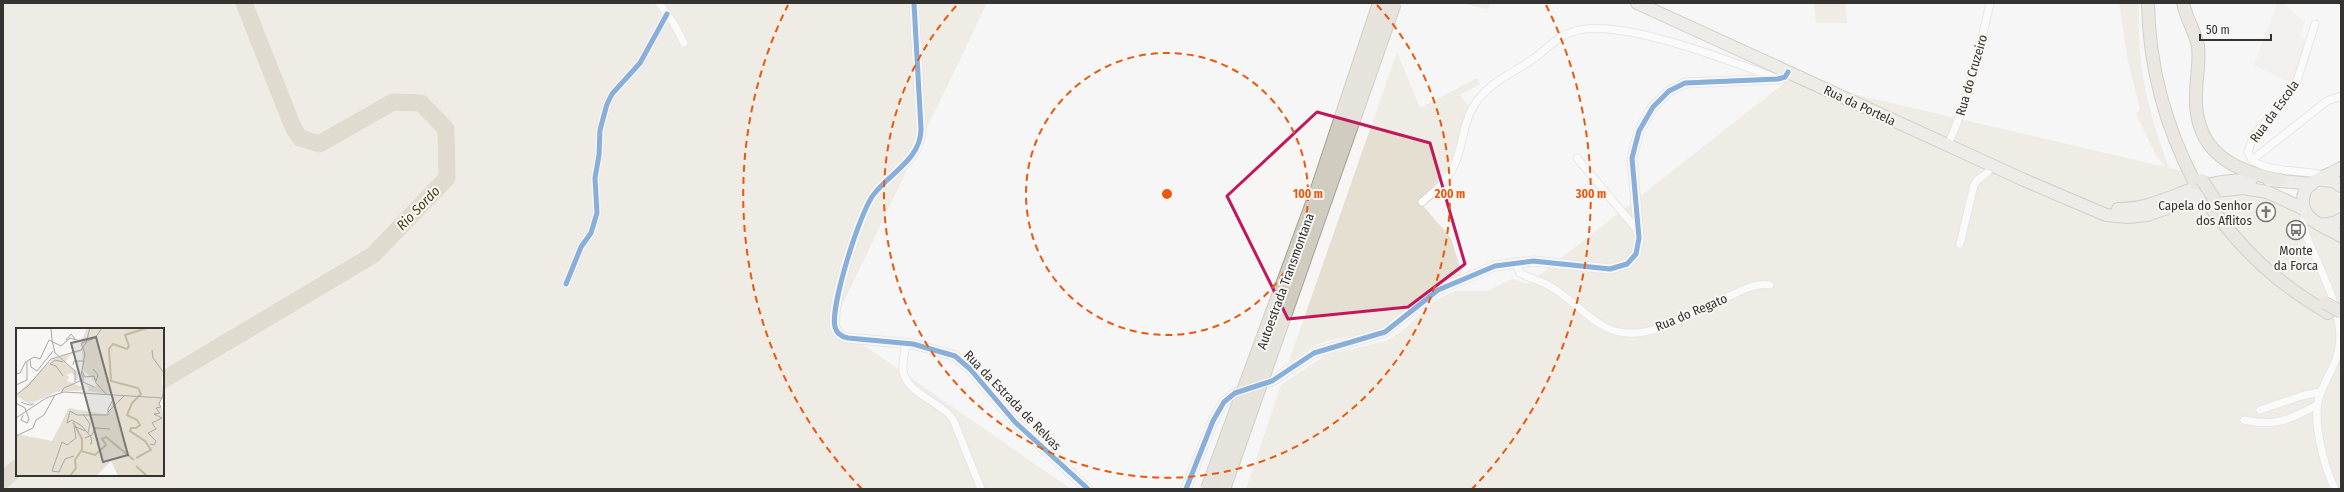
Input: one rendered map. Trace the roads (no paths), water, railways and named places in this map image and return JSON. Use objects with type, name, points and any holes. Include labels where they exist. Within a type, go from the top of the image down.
[{"type":"highway","name":"Autoestrada Transmontana","points":[[1208,489],[1316,195],[1380,3]]},
{"type":"highway","name":"Autoestrada Transmontana","points":[[1223,489],[1394,3]]},
{"type":"highway","points":[[2148,3],[2151,52],[2161,100],[2175,142],[2199,182],[2211,201],[2266,260],[2341,320]]},
{"type":"highway","points":[[2153,3],[2154,42],[2163,89],[2199,182]]},
{"type":"highway","points":[[2183,3],[2198,46],[2197,110],[2200,126],[2205,138],[2220,157],[2229,163],[2250,174],[2280,180]]},
{"type":"highway","points":[[2326,308],[2341,312]]},
{"type":"main road","name":"Rua da Portela","points":[[1637,3],[1783,76],[1948,145],[2084,207],[2106,215],[2138,217],[2156,213],[2216,191],[2243,188],[2267,192],[2304,210]]},
{"type":"main road","points":[[2341,168],[2327,181],[2304,195],[2304,210],[2319,224],[2341,236]]},
{"type":"main road","name":"Rua da Portela","points":[[2084,207],[2135,208],[2159,203],[2198,187],[2216,182],[2234,180],[2327,181]]},
{"type":"main road","points":[[2319,224],[2336,223],[2341,219]]},
{"type":"street","points":[[659,3],[684,43]]},
{"type":"street","name":"Rua da Estrada de Relvas","points":[[914,3],[921,129],[919,142],[913,155],[874,193],[866,206],[854,239],[834,318],[835,329],[844,337],[906,343],[946,353],[959,358],[1016,422],[1088,489]]},
{"type":"street","name":"Rua do Cruzeiro","points":[[1948,145],[1962,111],[1978,59],[1990,3]]},
{"type":"street","points":[[566,284],[581,247],[591,233],[597,213],[595,178],[600,155],[600,130],[606,107],[612,94],[640,63],[667,14]]},
{"type":"street","name":"Rua da Escola","points":[[2315,24],[2296,84],[2250,143],[2248,152],[2252,160],[2270,168],[2318,174],[2327,181]]},
{"type":"street","points":[[1422,202],[1450,172],[1457,157],[1466,122],[1480,97],[1499,79],[1529,62],[1553,42],[1569,33],[1590,28],[1616,29],[1783,76]]},
{"type":"street","points":[[1186,489],[1213,421],[1220,407],[1229,397],[1241,391],[1265,384],[1321,350],[1385,332],[1444,287],[1495,266],[1515,262],[1539,262],[1606,269],[1620,268],[1634,258],[1638,249],[1639,232],[1632,158],[1642,125],[1659,100],[1674,88],[1693,82],[1783,76]]},
{"type":"street","points":[[2252,160],[2327,101],[2341,96]]},
{"type":"street","points":[[1577,158],[1639,232]]},
{"type":"street","points":[[1960,244],[1974,185],[1977,180],[1989,173],[1992,166]]},
{"type":"street","points":[[2304,210],[2303,225],[2336,314],[2340,332],[2337,358],[2320,392],[2317,405],[2325,462],[2335,489]]},
{"type":"street","points":[[2308,238],[2310,228],[2319,224]]},
{"type":"street","name":"Rua do Regato","points":[[1515,262],[1520,273],[1551,286],[1608,328],[1625,333],[1635,333],[1672,323],[1742,290],[1755,285],[1770,285]]},
{"type":"street","points":[[906,343],[903,369],[906,380],[913,388],[946,410],[953,419],[981,489]]},
{"type":"street","points":[[2260,410],[2301,396],[2320,392]]},
{"type":"street","points":[[2244,420],[2265,424],[2283,421],[2317,405]]},
{"type":"waterway","name":"Rio Sordo","points":[[164,379],[373,255],[447,178],[446,129],[421,103],[393,102],[319,144],[300,138],[293,127],[244,3]]},
{"type":"waterway","name":"Rio Sordo","points":[[3,480],[16,469]]},
{"type":"place","name":"Capela do Senhor dos Aflitos","points":[[2266,212]]},
{"type":"place","name":"Monte da Forca","points":[[2296,230]]}]
